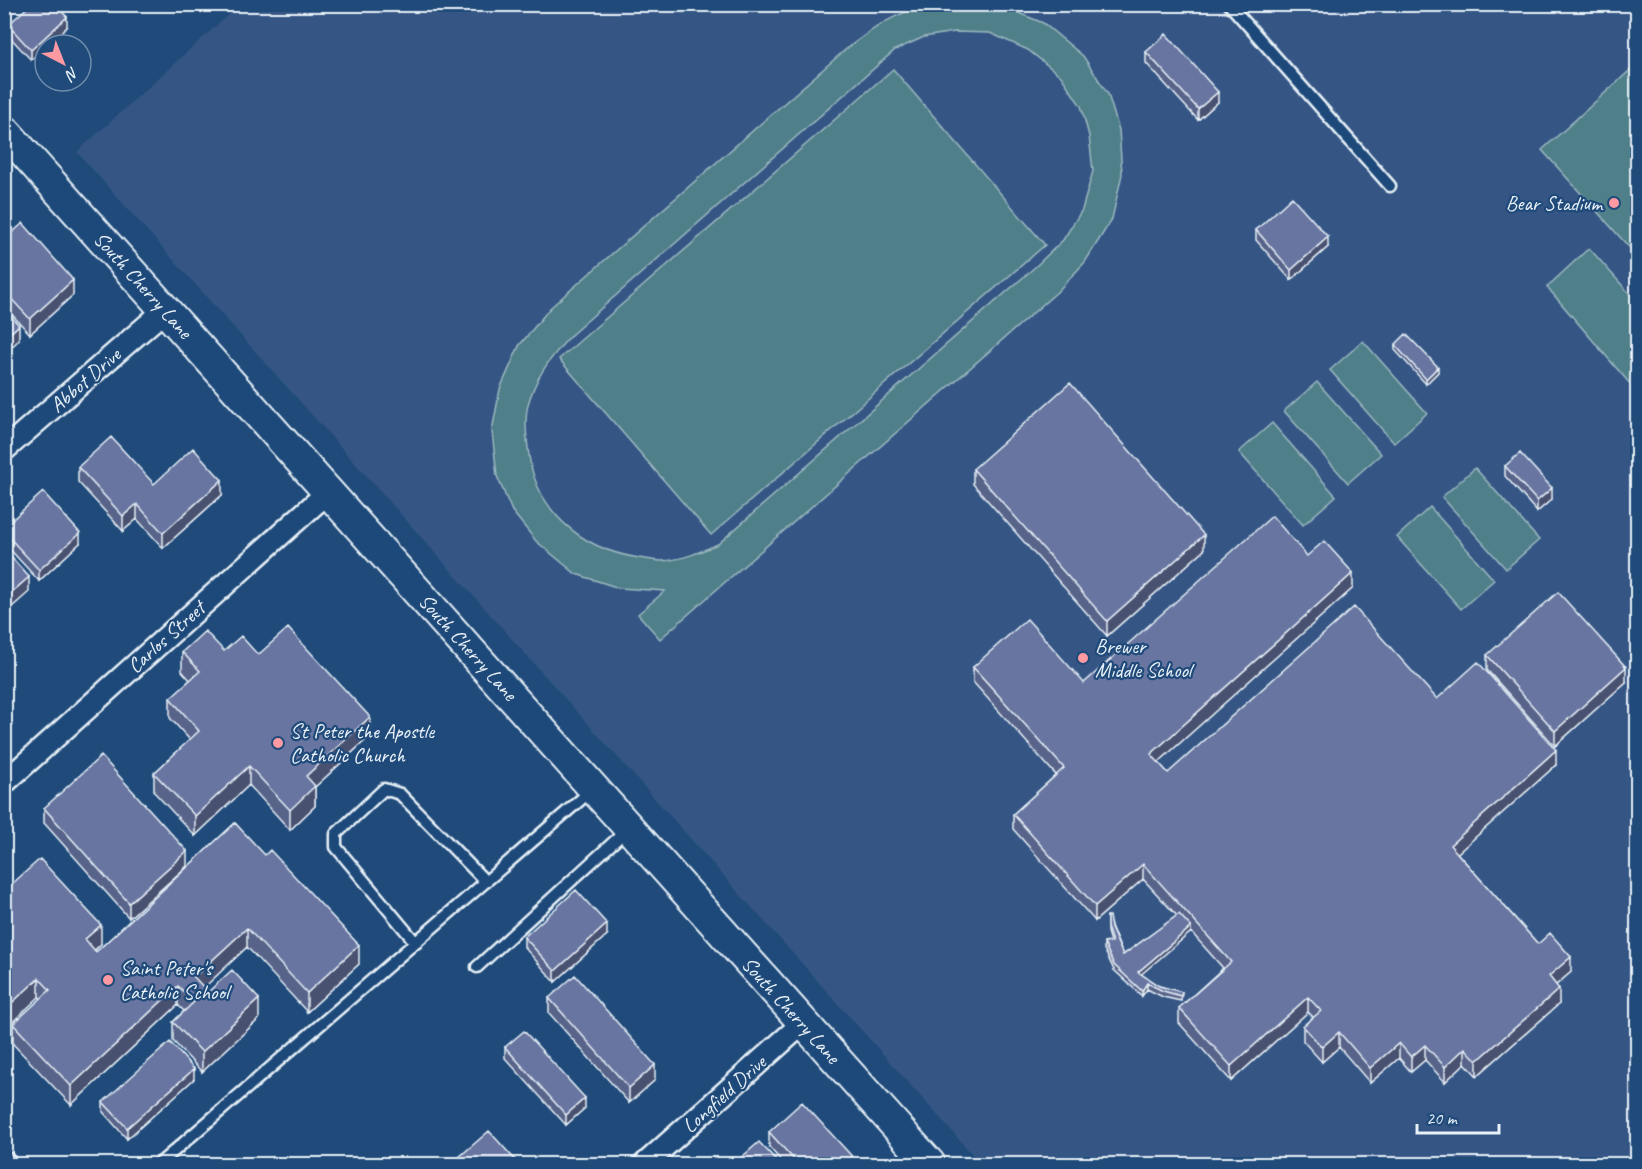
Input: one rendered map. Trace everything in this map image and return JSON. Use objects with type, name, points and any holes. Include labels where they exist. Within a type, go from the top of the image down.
[{"type":"street","name":"South Cherry Lane","points":[[4,130],[930,1164]]},
{"type":"street","name":"Abbot Drive","points":[[4,450],[165,310]]},
{"type":"street","name":"Carlos Street","points":[[4,783],[328,492]]},
{"type":"street","name":"Longfield Drive","points":[[645,1164],[803,1023]]},
{"type":"lane","points":[[1229,4],[1390,186]]},
{"type":"lane","points":[[416,943],[336,847],[336,834],[384,789],[400,794],[486,882]]},
{"type":"lane","points":[[159,1164],[594,789]]},
{"type":"lane","points":[[477,967],[629,828]]},
{"type":"lane","points":[[4,1155],[13,1164]]},
{"type":"shaded area","name":"Brewer Middle School","points":[[239,5],[1637,5],[1637,1164],[981,1164],[77,152]]},
{"type":"green space","points":[[933,4],[999,5],[1043,23],[1083,56],[1108,94],[1119,130],[1122,174],[1112,219],[1085,262],[1057,292],[660,639],[638,614],[665,591],[619,588],[576,574],[536,541],[512,511],[497,476],[492,431],[500,389],[519,346],[550,308],[845,50],[886,21]],"holes":[[[954,32],[990,33],[1028,50],[1061,76],[1081,106],[1089,136],[1093,171],[1082,210],[1063,240],[718,544],[684,557],[662,561],[653,560],[618,553],[598,546],[580,536],[564,523],[550,508],[532,470],[526,423],[528,404],[538,379],[565,341],[895,50],[924,37]]]},
{"type":"green space","name":"Bear Stadium","points":[[1637,64],[1637,256],[1542,150]]},
{"type":"green space","points":[[893,69],[1045,245],[711,535],[559,359]]},
{"type":"green space","points":[[1589,248],[1637,302],[1637,392],[1547,287]]},
{"type":"green space","points":[[1363,341],[1427,413],[1394,443],[1330,370]]},
{"type":"green space","points":[[1317,382],[1381,454],[1348,483],[1284,411]]},
{"type":"green space","points":[[1272,423],[1336,496],[1303,525],[1239,452]]},
{"type":"green space","points":[[1475,468],[1539,540],[1506,569],[1442,497]]},
{"type":"green space","points":[[1430,507],[1494,580],[1461,609],[1397,537]]},
{"type":"building","points":[[31,4],[55,4],[67,17],[50,33],[33,33],[31,50],[8,25]]},
{"type":"building","points":[[1166,34],[1218,92],[1198,109],[1146,52]]},
{"type":"building","points":[[1292,197],[1328,237],[1291,270],[1256,230]]},
{"type":"building","points":[[23,223],[73,280],[30,319],[4,291],[4,271],[10,266],[4,260],[4,240]]},
{"type":"building","points":[[4,309],[19,325],[4,339]]},
{"type":"building","points":[[1406,334],[1438,367],[1426,379],[1395,345]]},
{"type":"building","points":[[1070,383],[1204,535],[1107,621],[973,469]]},
{"type":"building","points":[[111,437],[154,484],[193,448],[222,480],[163,533],[137,504],[123,516],[78,467]]},
{"type":"building","points":[[1520,453],[1552,488],[1537,501],[1505,466]]},
{"type":"building","points":[[43,492],[80,533],[39,570],[4,532],[4,527]]},
{"type":"building","points":[[1272,516],[1307,556],[1324,541],[1353,573],[1151,754],[1168,773],[1354,607],[1437,699],[1478,662],[1556,750],[1450,845],[1538,944],[1550,933],[1571,957],[1549,976],[1559,989],[1477,1061],[1465,1048],[1445,1067],[1425,1045],[1411,1057],[1399,1043],[1370,1068],[1339,1032],[1322,1047],[1303,1026],[1321,1011],[1308,997],[1231,1066],[1179,1008],[1231,962],[1143,864],[1095,906],[1013,814],[1064,768],[973,667],[1027,619],[1084,683]]},
{"type":"building","points":[[4,549],[29,577],[4,599]]},
{"type":"building","points":[[1558,592],[1626,667],[1555,731],[1487,655]]},
{"type":"building","name":"St Peter the Apostle Catholic Church","points":[[288,628],[370,717],[306,776],[315,786],[290,810],[249,766],[195,816],[154,773],[199,731],[170,698],[200,671],[182,652],[205,631],[224,651],[241,636],[258,655]]},
{"type":"building","points":[[101,756],[187,851],[129,903],[44,808]]},
{"type":"building","name":"Saint Peter's Catholic School","points":[[235,823],[265,855],[270,850],[359,945],[307,993],[247,928],[194,977],[208,992],[232,970],[259,999],[202,1052],[173,1022],[194,1002],[178,986],[71,1086],[13,1024],[50,990],[39,978],[4,1010],[4,891],[40,859],[101,925],[85,939],[96,952]]},
{"type":"building","points":[[576,890],[607,924],[555,971],[524,937]]},
{"type":"building","points":[[1179,914],[1191,927],[1138,972],[1159,986],[1182,992],[1181,996],[1147,983],[1142,991],[1114,965],[1104,943],[1112,942],[1107,927],[1107,916],[1109,916],[1111,928],[1123,955]]},
{"type":"building","points":[[575,975],[655,1065],[629,1088],[549,998]]},
{"type":"building","points":[[524,1031],[585,1098],[566,1115],[505,1047]]},
{"type":"building","points":[[170,1042],[194,1069],[127,1128],[103,1102]]},
{"type":"building","points":[[802,1102],[859,1164],[798,1164],[769,1132]]},
{"type":"building","points":[[489,1131],[517,1164],[451,1164]]},
{"type":"building","points":[[759,1142],[780,1164],[734,1164]]},
{"type":"place","name":"Bear Stadium","points":[[1614,203]]},
{"type":"place","name":"Brewer Middle School","points":[[1083,658]]},
{"type":"place","name":"St Peter the Apostle Catholic Church","points":[[278,743]]},
{"type":"place","name":"Saint Peter's Catholic School","points":[[108,980]]}]
